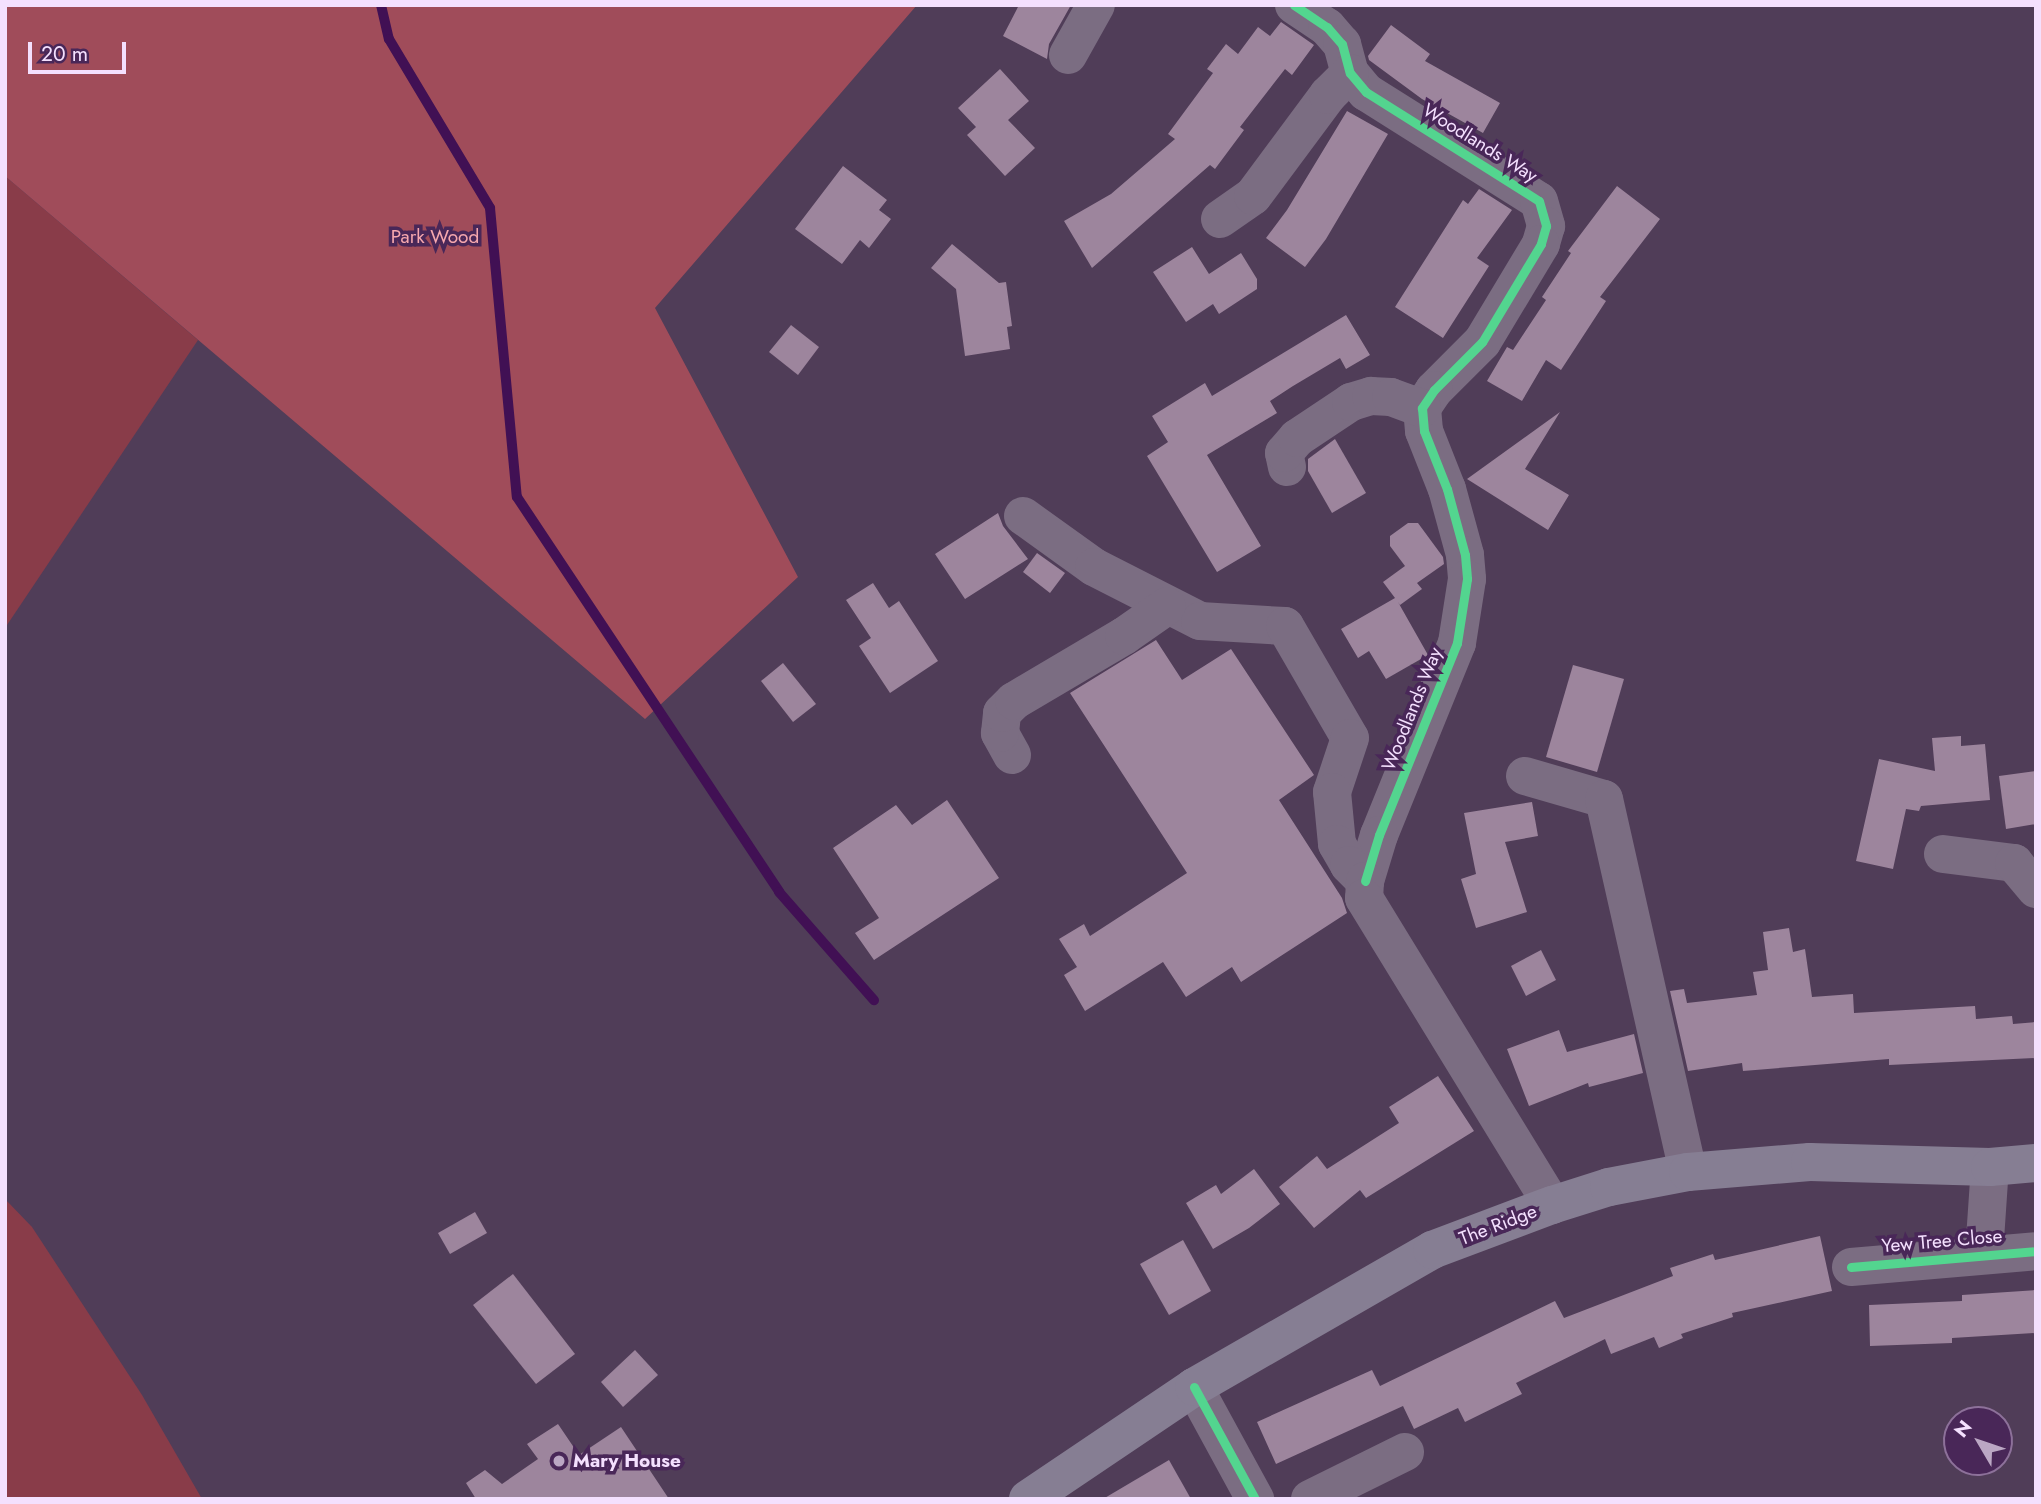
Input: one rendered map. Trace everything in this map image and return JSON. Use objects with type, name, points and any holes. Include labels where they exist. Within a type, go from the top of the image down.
[{"type":"main road","name":"The Ridge","points":[[1028,1499],[1194,1387],[1432,1250],[1552,1205],[1609,1187],[1688,1172],[1810,1162],[1990,1167],[2036,1163]]},
{"type":"street","points":[[1068,55],[1096,5]]},
{"type":"street","name":"Woodlands Way","points":[[1294,5],[1327,27],[1342,44],[1350,73],[1366,92],[1525,191],[1539,201],[1545,212],[1546,226],[1541,244],[1482,342],[1434,390],[1422,408],[1424,431],[1447,489],[1465,555],[1467,579],[1457,643],[1379,835],[1365,881]]},
{"type":"street","points":[[1220,219],[1253,196],[1328,95],[1350,73]]},
{"type":"street","points":[[1287,467],[1284,453],[1297,438],[1351,402],[1371,396],[1391,397],[1422,408]]},
{"type":"street","points":[[1023,516],[1094,567],[1200,621],[1285,626],[1350,738],[1332,792],[1337,844],[1349,866],[1365,881],[1364,898],[1552,1205]]},
{"type":"street","points":[[1012,755],[1000,733],[1002,713],[1014,701],[1124,636],[1167,606]]},
{"type":"street","points":[[1525,776],[1604,799],[1688,1172]]},
{"type":"street","points":[[1943,854],[2014,863],[2036,889]]},
{"type":"street","name":"Yew Tree Close","points":[[1984,1254],[1990,1167]]},
{"type":"street","name":"Yew Tree Close","points":[[1851,1267],[2036,1251]]},
{"type":"street","points":[[1194,1387],[1255,1499]]},
{"type":"street","points":[[1310,1499],[1405,1452]]},
{"type":"shaded area","points":[[5,176],[198,340],[5,628]]},
{"type":"shaded area","points":[[5,1199],[32,1227],[142,1395],[202,1499],[5,1499]]},
{"type":"green space","name":"Park Wood","points":[[5,5],[917,5],[655,308],[798,577],[645,719],[5,176]]},
{"type":"building","points":[[1019,5],[1071,5],[1049,44],[1047,59],[1003,36]]},
{"type":"building","points":[[1281,22],[1314,45],[1292,75],[1285,69],[1240,127],[1244,130],[1215,169],[1210,165],[1092,268],[1064,221],[1111,194],[1175,139],[1168,134],[1213,73],[1207,69],[1226,44],[1238,54],[1258,27],[1270,36]]},
{"type":"building","points":[[1391,25],[1430,54],[1425,61],[1500,103],[1483,133],[1422,99],[1369,60],[1368,56]]},
{"type":"building","points":[[1000,69],[1029,101],[1008,120],[1035,148],[1005,176],[967,135],[976,127],[958,108]]},
{"type":"building","points":[[1347,111],[1388,134],[1326,239],[1305,267],[1266,238],[1287,210]]},
{"type":"building","points":[[843,166],[887,200],[879,210],[891,219],[869,248],[860,240],[842,264],[795,229]]},
{"type":"building","points":[[1617,186],[1660,219],[1600,297],[1606,301],[1561,370],[1546,360],[1522,401],[1487,381],[1507,347],[1513,350],[1546,300],[1542,297],[1571,253],[1568,251]]},
{"type":"building","points":[[1479,189],[1512,210],[1477,258],[1489,266],[1443,338],[1395,307],[1463,200],[1468,204]]},
{"type":"building","points":[[952,244],[999,283],[1006,282],[1012,326],[1007,327],[1010,349],[965,356],[956,289],[931,268]]},
{"type":"building","points":[[1192,247],[1209,274],[1241,253],[1257,279],[1257,289],[1219,314],[1213,304],[1186,322],[1153,272]]},
{"type":"building","points":[[1346,315],[1370,355],[1346,369],[1340,358],[1293,386],[1270,401],[1277,413],[1207,455],[1261,546],[1217,572],[1147,456],[1168,442],[1152,416],[1205,383],[1212,396]]},
{"type":"building","points":[[791,325],[819,347],[798,375],[769,352]]},
{"type":"building","points":[[1560,412],[1525,469],[1569,495],[1548,530],[1467,479]]},
{"type":"building","points":[[1335,439],[1366,493],[1332,513],[1308,471],[1308,459]]},
{"type":"building","points":[[998,513],[1003,526],[1028,559],[965,599],[935,554]]},
{"type":"building","points":[[1408,523],[1418,523],[1443,557],[1444,564],[1417,583],[1422,589],[1400,605],[1398,602],[1428,655],[1386,679],[1369,651],[1358,658],[1341,629],[1395,598],[1383,582],[1405,566],[1390,546],[1390,536]]},
{"type":"building","points":[[1037,553],[1065,573],[1050,593],[1023,572]]},
{"type":"building","points":[[873,583],[889,608],[899,601],[938,661],[890,693],[859,646],[871,638],[846,600]]},
{"type":"building","points":[[1156,640],[1182,680],[1231,649],[1314,775],[1279,800],[1342,898],[1347,913],[1241,982],[1232,967],[1186,997],[1163,962],[1085,1011],[1064,975],[1077,967],[1059,939],[1084,924],[1090,936],[1187,873],[1070,693]]},
{"type":"building","points":[[783,663],[816,704],[793,722],[761,681]]},
{"type":"building","points":[[1573,665],[1624,679],[1597,772],[1546,757]]},
{"type":"building","points":[[1961,736],[1961,746],[1985,744],[1990,800],[1921,806],[1919,811],[1906,809],[1893,869],[1856,861],[1879,759],[1935,771],[1932,738]]},
{"type":"building","points":[[2036,771],[2036,824],[2006,829],[1999,776]]},
{"type":"building","points":[[947,800],[999,878],[874,960],[855,933],[879,918],[833,848],[896,805],[912,825]]},
{"type":"building","points":[[1532,802],[1538,836],[1505,842],[1527,912],[1476,928],[1461,879],[1476,874],[1464,813]]},
{"type":"building","points":[[1789,928],[1793,952],[1805,949],[1812,997],[1853,994],[1854,1013],[1975,1006],[1976,1019],[2012,1016],[2013,1024],[2036,1022],[2036,1058],[1889,1065],[1889,1059],[1743,1071],[1742,1063],[1688,1071],[1670,991],[1684,989],[1687,1003],[1757,995],[1753,972],[1768,970],[1763,932]]},
{"type":"building","points":[[1541,950],[1556,980],[1526,996],[1511,966]]},
{"type":"building","points":[[1559,1030],[1567,1052],[1634,1034],[1643,1073],[1589,1087],[1588,1083],[1529,1106],[1507,1049]]},
{"type":"building","points":[[1438,1076],[1474,1131],[1366,1198],[1360,1190],[1314,1228],[1279,1187],[1317,1156],[1327,1169],[1399,1123],[1389,1107]]},
{"type":"building","points":[[1254,1169],[1280,1204],[1249,1228],[1213,1249],[1186,1203],[1216,1185],[1221,1194]]},
{"type":"building","points":[[475,1212],[487,1233],[450,1254],[438,1233]]},
{"type":"building","points":[[1820,1236],[1832,1291],[1732,1313],[1733,1317],[1681,1334],[1683,1338],[1659,1348],[1654,1337],[1611,1354],[1605,1339],[1516,1383],[1522,1394],[1465,1422],[1458,1408],[1414,1429],[1403,1406],[1276,1464],[1257,1422],[1372,1370],[1380,1386],[1555,1301],[1564,1318],[1673,1276],[1670,1268],[1713,1254],[1715,1260]]},
{"type":"building","points":[[1183,1240],[1211,1291],[1169,1315],[1140,1264]]},
{"type":"building","points":[[513,1274],[575,1354],[536,1384],[473,1305]]},
{"type":"building","points":[[2036,1290],[2036,1333],[1952,1338],[1952,1343],[1870,1346],[1869,1305],[1962,1301],[1962,1295]]},
{"type":"building","points":[[635,1350],[658,1375],[623,1407],[601,1382]]},
{"type":"building","name":"Mary House","points":[[558,1424],[579,1455],[621,1427],[669,1499],[476,1499],[466,1483],[485,1470],[502,1484],[538,1459],[527,1444]]},
{"type":"building","points":[[1169,1460],[1191,1499],[1103,1499]]},
{"type":"waterway","points":[[381,5],[389,39],[490,208],[517,497],[779,892],[874,1000]]},
{"type":"cycle path","points":[[1294,5],[1327,27],[1342,44],[1350,73],[1366,92],[1539,201],[1546,226],[1541,244],[1482,342],[1434,390],[1422,408],[1424,431],[1447,489],[1465,555],[1467,579],[1457,643],[1379,835],[1365,881]]},
{"type":"cycle path","points":[[1851,1267],[2036,1251]]},
{"type":"cycle path","points":[[1194,1387],[1255,1499]]},
{"type":"place","name":"Mary House","points":[[559,1461]]}]
